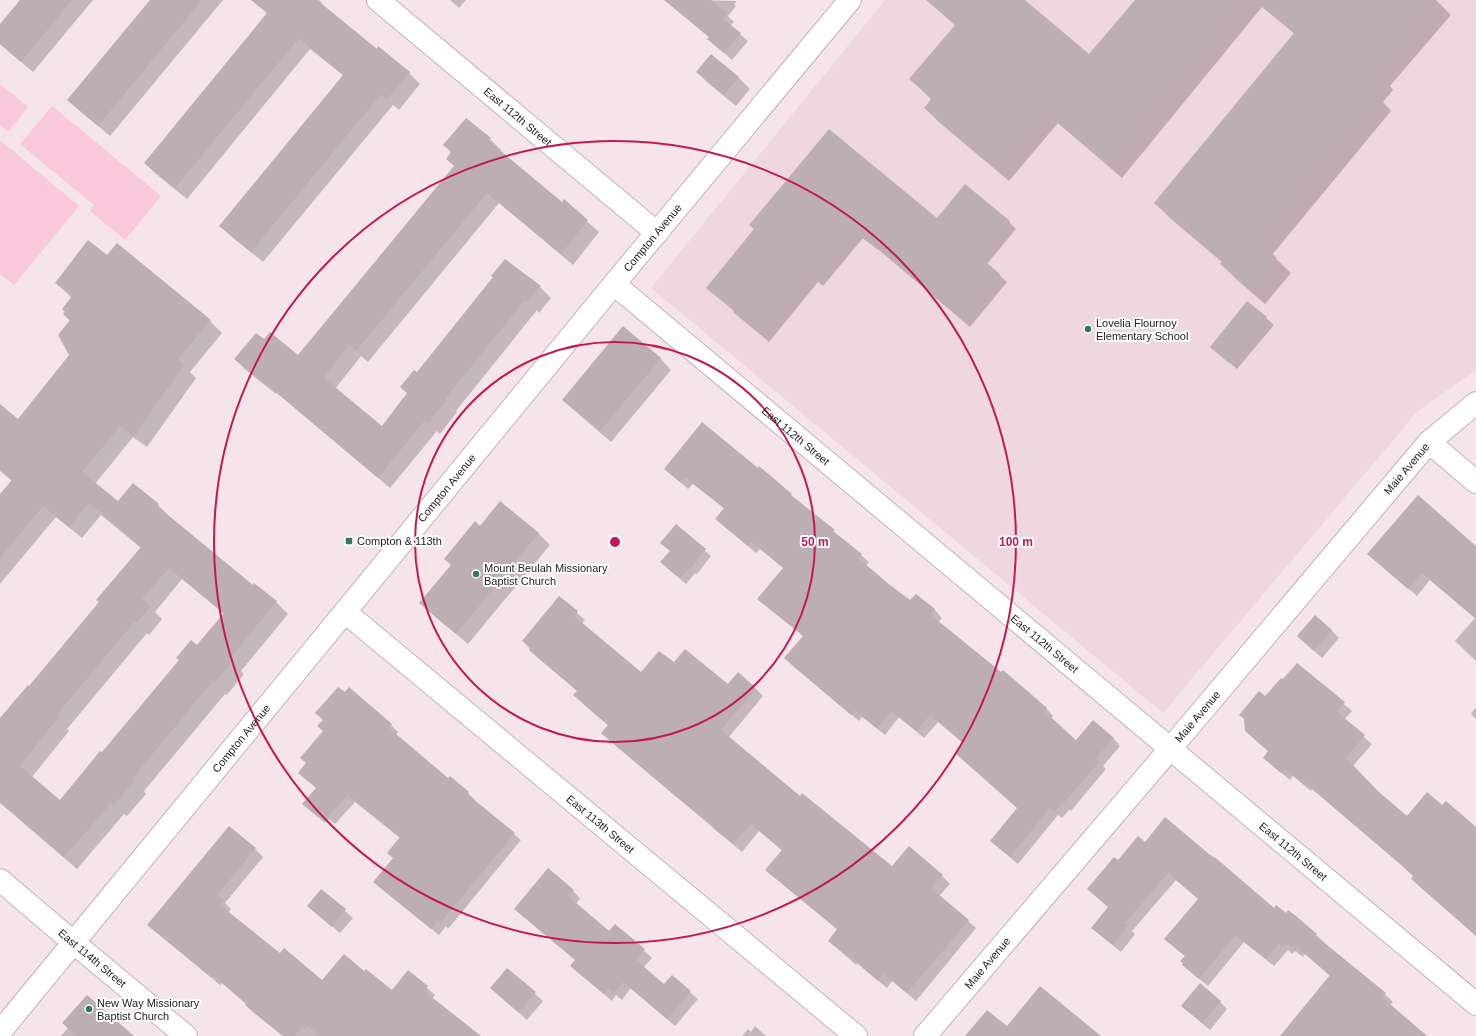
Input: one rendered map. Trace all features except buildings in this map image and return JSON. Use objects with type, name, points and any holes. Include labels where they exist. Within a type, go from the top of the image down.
[{"type":"street","name":"East 112th Street","points":[[378,0],[657,234]]},
{"type":"street","name":"Compton Avenue","points":[[0,1032],[614,284],[850,0]]},
{"type":"street","name":"East 112th Street","points":[[614,284],[1170,750],[1476,1004]]},
{"type":"street","name":"Maie Avenue","points":[[925,1036],[1170,750],[1429,442],[1476,403]]},
{"type":"street","points":[[1429,442],[1476,482]]},
{"type":"street","name":"East 113th Street","points":[[344,612],[856,1036]]},
{"type":"street","name":"East 114th Street","points":[[0,880],[186,1036]]},
{"type":"shaded area","name":"Lovelia Flournoy Elementary School","points":[[885,0],[1476,0],[1476,370],[1417,412],[1163,713],[651,288]]},
{"type":"shaded area","points":[[0,84],[28,107],[8,132],[0,125]]},
{"type":"shaded area","points":[[52,106],[161,196],[125,240],[90,211],[94,205],[20,144]]},
{"type":"shaded area","points":[[0,140],[79,206],[14,285],[0,274]]},
{"type":"place","name":"Lovelia Flournoy Elementary School","points":[[1088,329]]},
{"type":"place","name":"Compton & 113th","points":[[349,541]]},
{"type":"place","name":"Mount Beulah Missionary Baptist Church","points":[[476,574]]},
{"type":"place","name":"New Way Missionary Baptist Church","points":[[89,1009]]}]
